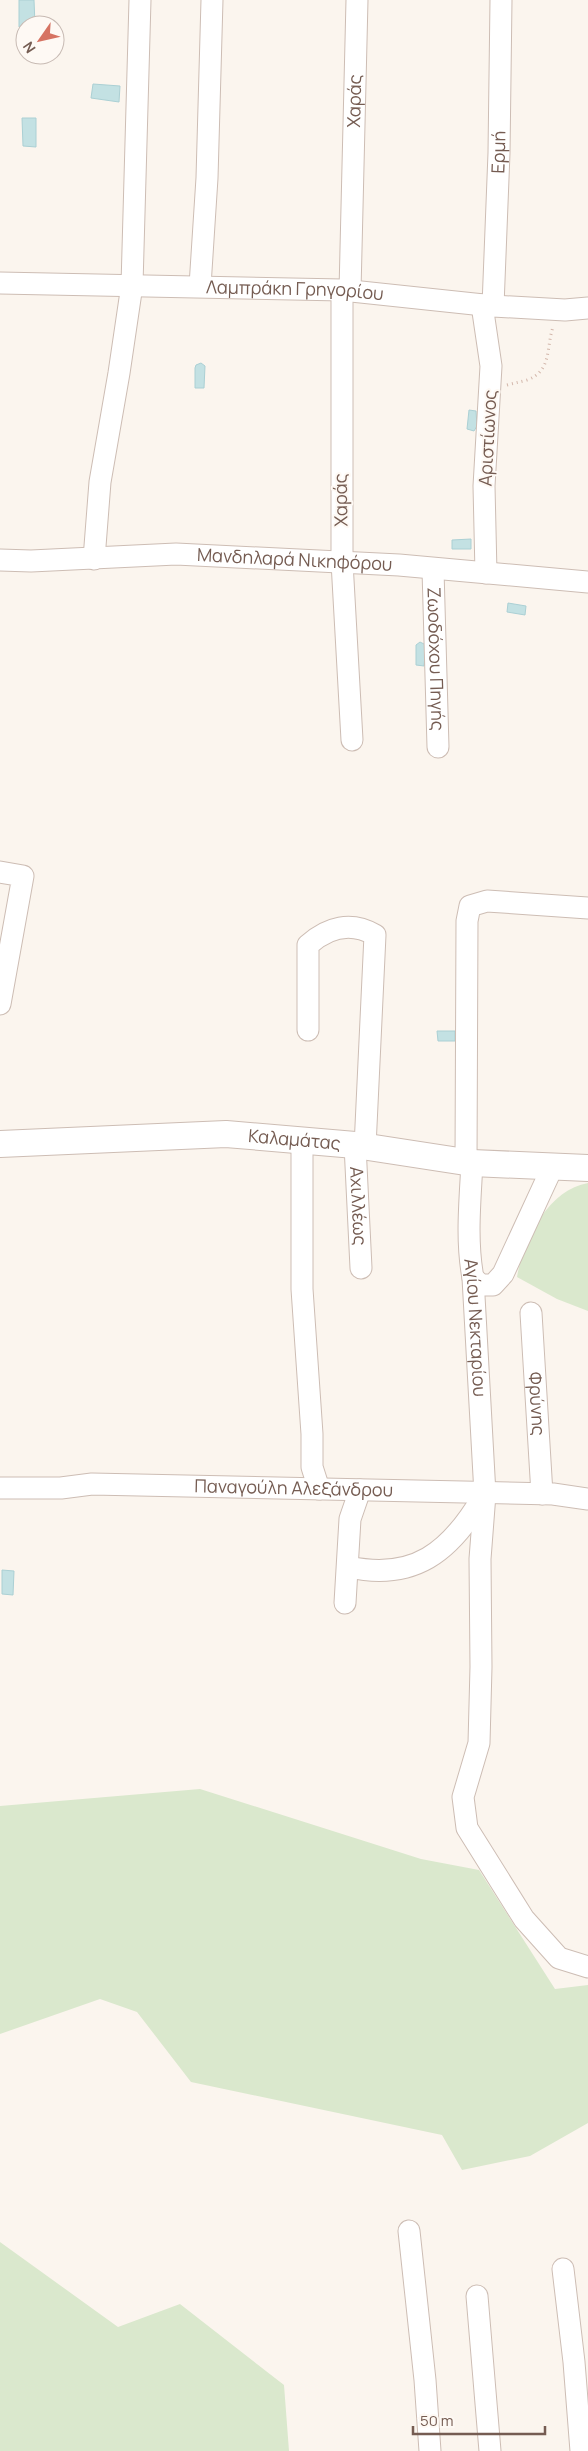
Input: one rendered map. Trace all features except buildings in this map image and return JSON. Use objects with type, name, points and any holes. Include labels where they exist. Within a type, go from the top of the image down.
[{"type":"street","points":[[94,559],[100,482],[120,373],[132,285],[140,0]]},
{"type":"street","points":[[200,286],[207,178],[212,0]]},
{"type":"street","name":"Χαράς","points":[[352,740],[342,562],[341,462],[357,0]]},
{"type":"street","name":"Ερμή","points":[[487,305],[499,153],[502,0]]},
{"type":"street","name":"Λαμπράκη Γρηγορίου","points":[[0,283],[200,286],[346,291],[487,305],[565,310],[588,308]]},
{"type":"street","name":"Αριστίωνος","points":[[486,573],[484,486],[491,392],[487,305]]},
{"type":"street","name":"Μανδηλαρά Νικηφόρου","points":[[0,560],[94,559],[176,554],[342,562],[588,582]]},
{"type":"street","name":"Ζωοδόχου Πηγής","points":[[433,570],[438,747]]},
{"type":"street","points":[[0,872],[23,876],[0,1004]]},
{"type":"street","name":"Αγίου Νεκταρίου","points":[[588,908],[487,901],[470,906],[467,921],[468,1222],[470,1258],[474,1278],[485,1494],[480,1559],[481,1668],[479,1742],[463,1797],[467,1828],[524,1919],[559,1958],[588,1967]]},
{"type":"street","name":"Αχιλλέως","points":[[308,1030],[308,945],[320,935],[342,927],[362,927],[375,935],[373,1016],[360,1146],[362,1268]]},
{"type":"street","name":"Καλαμάτας","points":[[0,1144],[226,1134],[302,1139],[469,1163],[552,1168],[588,1168]]},
{"type":"street","points":[[302,1139],[302,1289],[312,1434],[312,1467],[319,1489]]},
{"type":"street","points":[[474,1278],[481,1285],[493,1285],[503,1274],[552,1168]]},
{"type":"street","name":"Φρύνης","points":[[531,1313],[542,1494]]},
{"type":"street","name":"Παναγούλη Αλεξάνδρου","points":[[0,1488],[61,1488],[92,1484],[542,1494],[588,1499]]},
{"type":"street","points":[[345,1603],[350,1519],[360,1490]]},
{"type":"street","points":[[348,1566],[372,1572],[415,1565],[442,1550],[466,1525],[485,1494]]},
{"type":"street","points":[[409,2231],[425,2380],[430,2451]]},
{"type":"street","points":[[563,2269],[576,2378],[580,2451]]},
{"type":"street","points":[[478,2296],[490,2451]]},
{"type":"path","points":[[491,392],[528,380],[543,370],[548,356],[549,340],[556,320],[565,310]]},
{"type":"green space","points":[[588,1183],[588,1311],[557,1299],[517,1277],[525,1248],[540,1219],[561,1195]]},
{"type":"green space","points":[[200,1789],[421,1859],[479,1870],[555,1989],[588,1985],[588,2123],[530,2156],[462,2170],[442,2135],[191,2082],[137,2012],[100,1999],[0,2034],[0,1806]]},
{"type":"green space","points":[[0,2242],[118,2327],[180,2304],[284,2385],[289,2451],[0,2451]]},
{"type":"water","points":[[19,0],[34,0],[35,15],[19,15]]},
{"type":"water","points":[[93,84],[120,86],[119,102],[91,98]]},
{"type":"water","points":[[22,118],[36,118],[36,147],[23,146]]},
{"type":"water","points":[[201,363],[205,366],[204,388],[195,388],[195,368],[196,365]]},
{"type":"water","points":[[469,410],[476,411],[477,426],[474,431],[467,429]]},
{"type":"water","points":[[471,539],[471,549],[452,549],[452,540]]},
{"type":"water","points":[[508,603],[526,606],[525,615],[507,612]]},
{"type":"water","points":[[420,642],[426,645],[424,666],[416,665],[416,645]]},
{"type":"water","points":[[437,1031],[455,1031],[455,1041],[438,1041]]},
{"type":"water","points":[[2,1570],[14,1571],[13,1595],[2,1594]]}]
